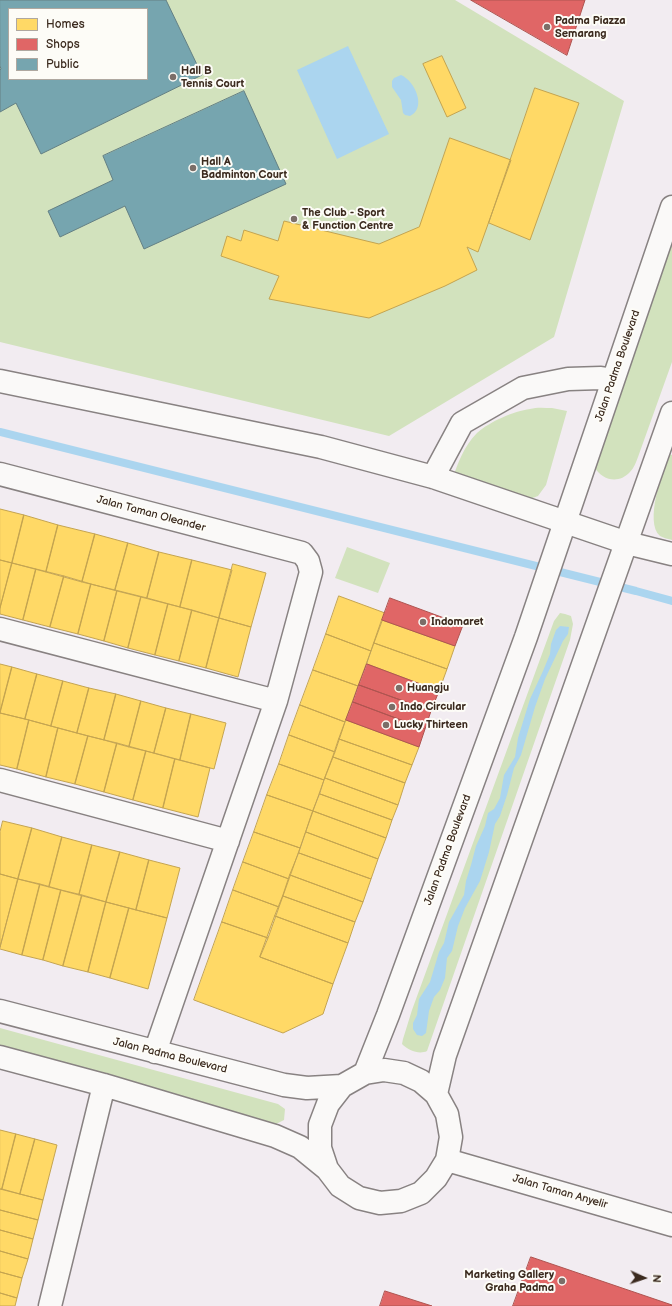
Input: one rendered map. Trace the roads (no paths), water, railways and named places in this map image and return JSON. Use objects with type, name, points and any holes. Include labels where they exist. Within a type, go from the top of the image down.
[{"type":"street","name":"Jalan Padma Boulevard","points":[[364,1073],[388,1015],[529,626],[672,207]]},
{"type":"street","points":[[433,478],[462,423],[523,388],[568,379],[601,378],[613,380]]},
{"type":"street","points":[[0,381],[322,447],[433,478],[627,544],[672,554]]},
{"type":"street","points":[[436,1094],[445,1056],[672,415]]},
{"type":"street","name":"Jalan Taman Oleander","points":[[0,474],[302,553],[308,561],[311,572],[276,701]]},
{"type":"street","points":[[0,629],[276,701],[155,1052]]},
{"type":"street","points":[[0,780],[228,841]]},
{"type":"street","name":"Jalan Padma Boulevard","points":[[0,1011],[284,1085],[307,1088],[342,1086]]},
{"type":"street","points":[[0,1057],[104,1085],[275,1136],[300,1147],[327,1169],[340,1186],[359,1198],[380,1203],[401,1201],[421,1193],[436,1178],[447,1160],[451,1137],[447,1114],[436,1094],[421,1081],[404,1073],[384,1070],[364,1073],[342,1086],[328,1104],[320,1125],[320,1148],[327,1169]]},
{"type":"street","points":[[50,1306],[104,1085]]},
{"type":"street","name":"Jalan Taman Anyelir","points":[[447,1160],[672,1224]]},
{"type":"water","points":[[348,46],[389,134],[337,159],[297,70]]},
{"type":"water","points":[[401,75],[411,83],[417,95],[418,107],[410,116],[403,113],[401,100],[392,87],[392,81],[394,78]]},
{"type":"water","points":[[560,626],[569,627],[568,634],[563,641],[545,679],[535,707],[521,755],[514,768],[500,816],[495,824],[489,852],[480,881],[465,908],[458,926],[452,951],[447,958],[445,978],[440,990],[434,997],[429,1011],[426,1033],[422,1036],[417,1035],[413,1029],[413,1023],[417,1015],[419,999],[430,982],[439,952],[444,943],[449,922],[464,895],[466,881],[476,846],[485,826],[488,813],[494,809],[500,798],[504,775],[515,757],[518,738],[530,699],[550,654],[551,644],[556,630]]},
{"type":"waterway","points":[[0,432],[672,601]]},
{"type":"place","name":"Padma Piazza Semarang","points":[[547,27]]},
{"type":"place","name":"Hall B Tennis Court","points":[[173,77]]},
{"type":"place","name":"Hall A Badminton Court","points":[[193,168]]},
{"type":"place","name":"The Club - Sport & Function Centre","points":[[294,219]]},
{"type":"place","name":"Indomaret","points":[[423,622]]},
{"type":"place","name":"Huangju","points":[[399,688]]},
{"type":"place","name":"Indo Circular","points":[[392,707]]},
{"type":"place","name":"Lucky Thirteen","points":[[386,725]]},
{"type":"place","name":"Marketing Gallery Graha Padma","points":[[562,1281]]}]
